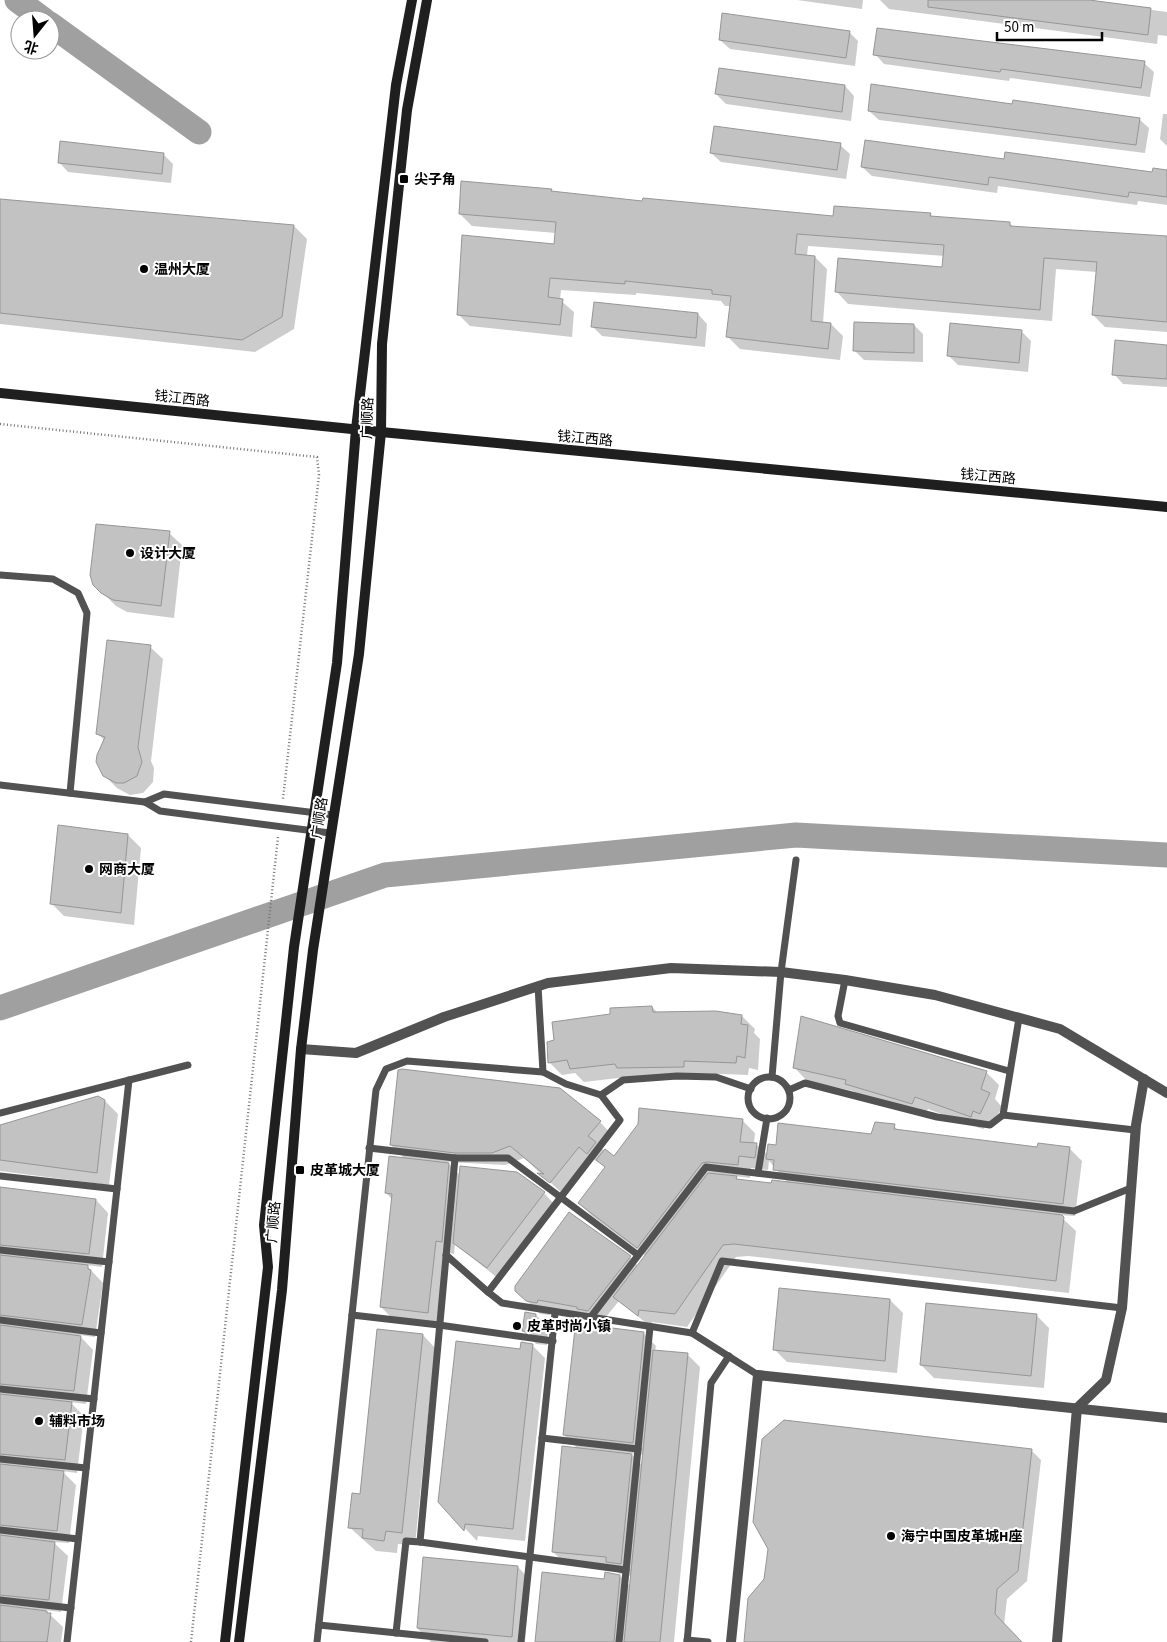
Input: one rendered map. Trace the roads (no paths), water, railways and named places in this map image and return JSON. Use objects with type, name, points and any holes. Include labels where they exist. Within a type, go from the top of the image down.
[{"type":"main road","name":"广顺路","points":[[225,1642],[268,1267],[264,1225],[294,947],[310,831],[337,663],[356,429],[396,85],[412,0]]},
{"type":"main road","name":"广顺路","points":[[239,1642],[282,1290],[302,1049],[313,950],[359,654],[381,432],[382,344],[407,110],[427,0]]},
{"type":"main road","name":"钱江西路","points":[[0,393],[381,432],[1167,507]]},
{"type":"street","points":[[302,1049],[356,1053],[444,1017],[548,983],[671,968],[781,972],[845,980],[935,995],[1060,1029],[1167,1093]]},
{"type":"street","points":[[1057,1642],[1077,1408],[1106,1380],[1122,1308],[1135,1130],[1144,1079]]},
{"type":"street","points":[[731,1642],[758,1375],[1167,1418]]},
{"type":"lane","points":[[0,575],[53,579],[78,592],[87,613],[70,793]]},
{"type":"lane","points":[[0,786],[145,802],[160,812],[330,833]]},
{"type":"lane","points":[[145,802],[164,794],[333,815]]},
{"type":"lane","points":[[772,1077],[781,972],[796,860]]},
{"type":"lane","points":[[845,980],[838,1016],[840,1023],[1009,1071]]},
{"type":"lane","points":[[538,986],[544,1072]]},
{"type":"lane","points":[[1003,1115],[1019,1018]]},
{"type":"lane","points":[[317,1642],[376,1090],[386,1069],[407,1061],[544,1072],[566,1084],[601,1095],[620,1120],[488,1292]]},
{"type":"lane","points":[[0,1113],[188,1065]]},
{"type":"lane","points":[[601,1095],[623,1080],[677,1076],[716,1077],[751,1089]]},
{"type":"lane","points":[[772,1077],[779,1079],[789,1090],[790,1097],[786,1110],[781,1115],[767,1118],[761,1117],[751,1108],[749,1102],[751,1089],[759,1080],[772,1077]]},
{"type":"lane","points":[[67,1642],[128,1080]]},
{"type":"lane","points":[[789,1090],[805,1083],[938,1117],[990,1124],[1003,1115],[1135,1130]]},
{"type":"lane","points":[[758,1173],[767,1118]]},
{"type":"lane","points":[[370,1148],[455,1158],[508,1158],[638,1255]]},
{"type":"lane","points":[[420,1542],[455,1158]]},
{"type":"lane","points":[[590,1318],[706,1167],[1074,1211],[1131,1188]]},
{"type":"lane","points":[[0,1176],[117,1189]]},
{"type":"lane","points":[[0,1250],[108,1262]]},
{"type":"lane","points":[[446,1255],[502,1303],[555,1313],[692,1333],[758,1375]]},
{"type":"lane","points":[[692,1333],[722,1261],[1122,1308]]},
{"type":"lane","points":[[521,1642],[555,1313]]},
{"type":"lane","points":[[352,1316],[440,1325],[553,1341]]},
{"type":"lane","points":[[0,1320],[101,1333]]},
{"type":"lane","points":[[619,1642],[650,1327]]},
{"type":"lane","points":[[708,1642],[687,1641],[710,1383],[729,1356]]},
{"type":"lane","points":[[0,1389],[94,1399]]},
{"type":"lane","points":[[542,1438],[638,1449]]},
{"type":"lane","points":[[0,1459],[86,1468]]},
{"type":"lane","points":[[0,1530],[78,1539]]},
{"type":"lane","points":[[396,1633],[406,1541],[626,1570]]},
{"type":"lane","points":[[0,1600],[70,1608]]},
{"type":"lane","points":[[319,1625],[485,1642]]},
{"type":"waterway","points":[[17,0],[30,10]]},
{"type":"waterway","points":[[60,31],[199,132]]},
{"type":"waterway","points":[[0,1008],[385,875],[796,835],[1167,855]]},
{"type":"place","name":"尖子角","points":[[404,179]]},
{"type":"place","name":"温州大厦","points":[[144,269]]},
{"type":"place","name":"设计大厦","points":[[130,553]]},
{"type":"place","name":"网商大厦","points":[[89,869]]},
{"type":"place","name":"皮革城大厦","points":[[300,1170]]},
{"type":"place","name":"皮革时尚小镇","points":[[517,1326]]},
{"type":"place","name":"辅料市场","points":[[39,1421]]},
{"type":"place","name":"海宁中国皮革城H座","points":[[891,1536]]}]
